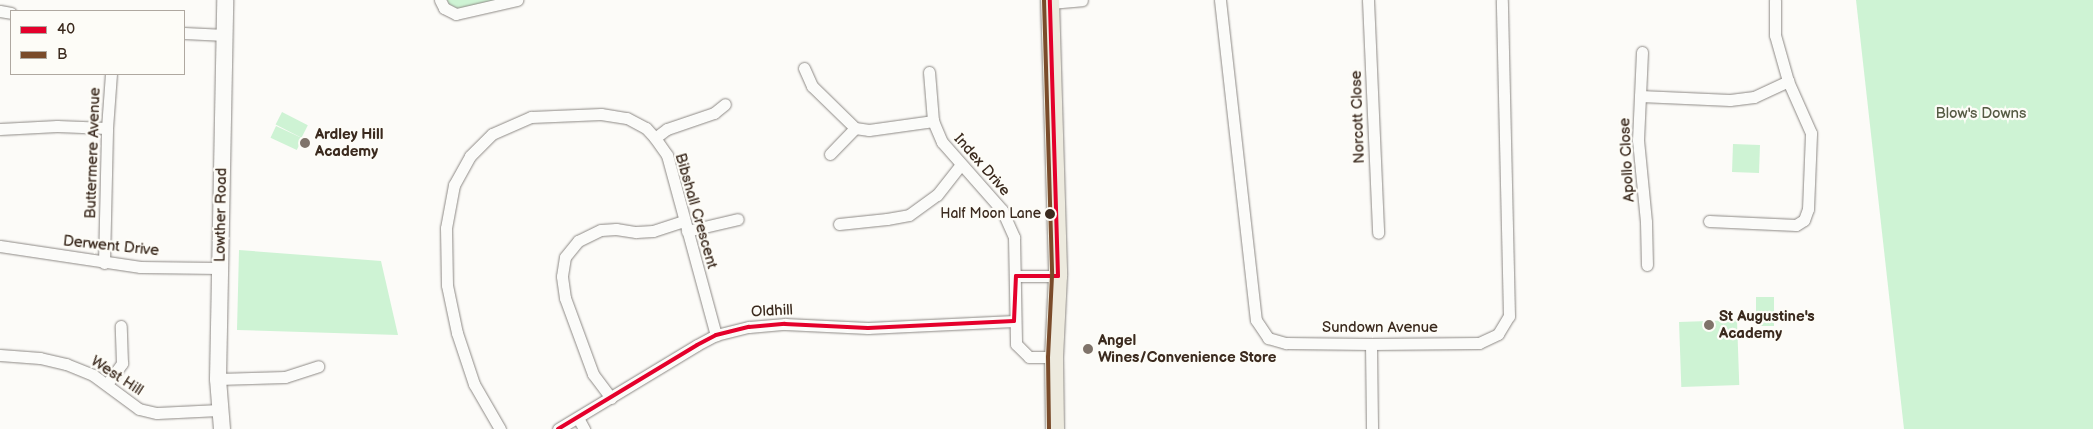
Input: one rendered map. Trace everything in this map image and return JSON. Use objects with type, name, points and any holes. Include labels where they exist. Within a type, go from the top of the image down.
[{"type":"main road","points":[[1050,1],[1058,276],[1054,357],[1055,429]]},
{"type":"street","name":"Lowther Road","points":[[222,429],[219,410],[218,378],[225,0]]},
{"type":"street","points":[[440,0],[444,8],[456,14],[517,0]]},
{"type":"street","points":[[1050,1],[1082,0]]},
{"type":"street","name":"Sundown Avenue","points":[[1220,0],[1256,320],[1268,338],[1286,343],[1372,344],[1478,343],[1498,334],[1509,316],[1502,0]]},
{"type":"street","name":"Norcott Close","points":[[1368,0],[1378,233]]},
{"type":"street","points":[[1710,221],[1796,225],[1804,220],[1808,209],[1811,133],[1788,81],[1775,35],[1775,0]]},
{"type":"street","points":[[185,33],[225,35]]},
{"type":"street","name":"Apollo Close","points":[[1642,52],[1638,140],[1646,222],[1646,265]]},
{"type":"street","points":[[804,68],[812,86],[855,128],[869,130],[933,122]]},
{"type":"street","name":"Index Drive","points":[[929,72],[933,122],[942,142],[1002,210],[1014,237],[1016,276],[1014,321],[1016,344],[1029,357],[1054,357]]},
{"type":"street","name":"Buttermere Avenue","points":[[104,263],[107,128],[111,75]]},
{"type":"street","points":[[1640,96],[1730,100],[1754,97],[1788,81]]},
{"type":"street","points":[[655,138],[667,129],[714,113],[725,104]]},
{"type":"street","name":"Bibshall Crescent","points":[[500,429],[474,384],[457,334],[447,285],[446,228],[454,185],[470,156],[492,134],[531,117],[601,114],[627,118],[646,128],[655,138],[666,155],[716,335]]},
{"type":"street","points":[[0,129],[57,126],[107,128]]},
{"type":"street","points":[[830,154],[855,128]]},
{"type":"street","points":[[839,224],[909,215],[937,195],[961,164]]},
{"type":"street","points":[[611,398],[593,374],[565,298],[562,276],[565,257],[578,241],[601,230],[653,231],[738,219]]},
{"type":"street","name":"Derwent Drive","points":[[0,246],[140,267],[219,268]]},
{"type":"street","points":[[1016,276],[1058,276]]},
{"type":"street","name":"Oldhill","points":[[558,429],[697,344],[716,335],[749,327],[785,324],[868,328],[1014,321]]},
{"type":"street","points":[[107,384],[122,363],[121,326]]},
{"type":"street","points":[[1372,344],[1372,429]]},
{"type":"street","name":"West Hill","points":[[0,355],[40,358],[66,364],[93,375],[139,409],[157,413],[219,410]]},
{"type":"street","points":[[218,378],[285,377],[318,366]]},
{"type":"street","points":[[578,418],[584,429]]},
{"type":"green space","points":[[447,0],[497,0],[458,9],[449,4]]},
{"type":"green space","name":"Blow's Downs","points":[[1856,0],[2093,0],[2093,429],[1904,429]]},
{"type":"green space","points":[[282,112],[308,125],[301,138],[276,124]]},
{"type":"green space","points":[[276,126],[302,138],[297,150],[271,138]]},
{"type":"green space","points":[[1733,144],[1760,145],[1759,173],[1732,172]]},
{"type":"green space","points":[[239,250],[381,261],[398,335],[237,330]]},
{"type":"green space","points":[[1756,297],[1774,297],[1774,326],[1756,326]]},
{"type":"green space","points":[[1737,320],[1739,385],[1681,387],[1679,322]]},
{"type":"transit line","name":"B","points":[[1044,0],[1052,276],[1048,357],[1049,429]]},
{"type":"transit line","name":"40","points":[[558,429],[697,345],[716,335],[749,327],[785,324],[868,328],[1014,321],[1016,276],[1058,276],[1050,0]]},
{"type":"place","name":"Ardley Hill Academy","points":[[305,143]]},
{"type":"place","name":"Half Moon Lane","points":[[1050,214]]},
{"type":"place","name":"St Augustine's Academy","points":[[1709,325]]},
{"type":"place","name":"Angel Wines/Convenience Store","points":[[1088,349]]}]
